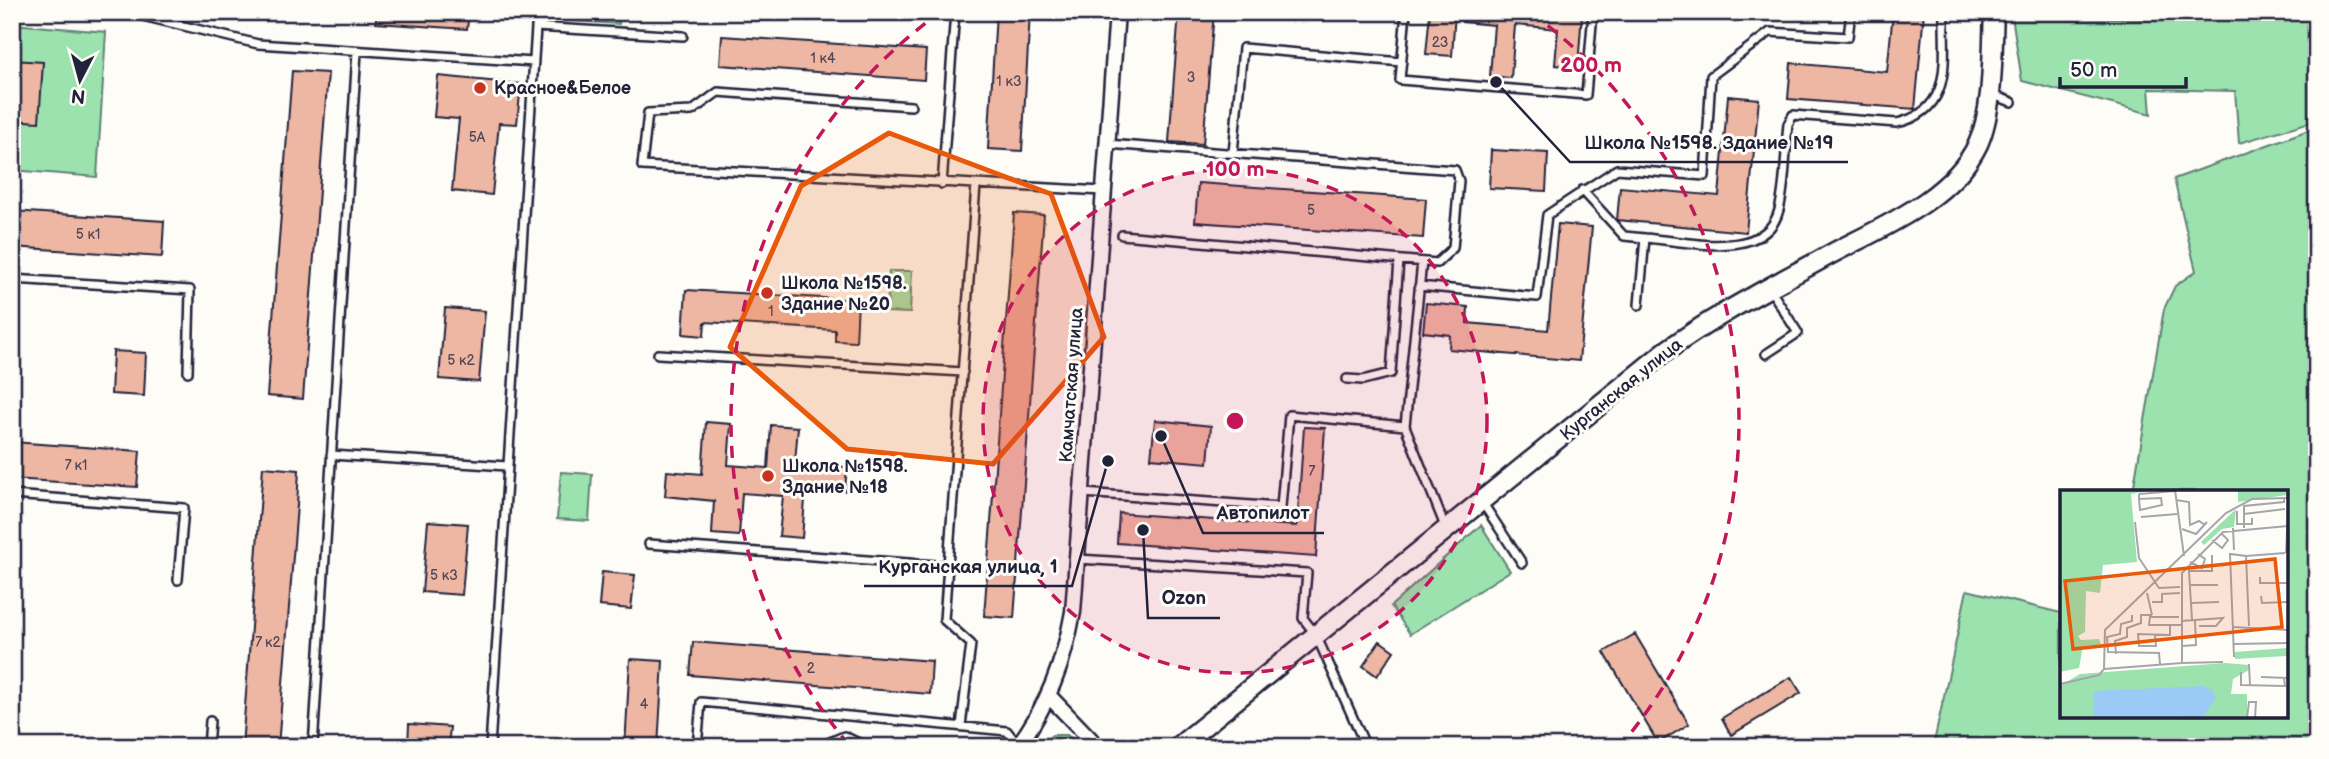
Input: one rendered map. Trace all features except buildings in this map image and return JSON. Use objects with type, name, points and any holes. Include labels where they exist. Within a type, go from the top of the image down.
[{"type":"street","name":"Камчатская улица","points":[[1017,746],[1038,718],[1049,696],[1067,643],[1078,559],[1117,12]]},
{"type":"street","name":"Курганская улица","points":[[1178,747],[1666,351],[1719,316],[1894,220],[1938,191],[1968,162],[1977,146],[1985,120],[1994,12]]},
{"type":"street","points":[[1049,696],[1098,747]]},
{"type":"lane","points":[[126,12],[258,44],[534,62]]},
{"type":"lane","points":[[490,747],[537,12]]},
{"type":"lane","points":[[943,184],[956,12]]},
{"type":"lane","points":[[1406,12],[1400,80],[1586,96],[1593,12]]},
{"type":"lane","points":[[1419,285],[1537,297],[1547,215],[1617,169],[1705,176],[1711,76],[1770,32],[1848,37],[1851,12]]},
{"type":"lane","points":[[1582,190],[1624,236],[1751,243],[1771,228],[1779,210],[1788,124],[1793,115],[1898,123],[1926,110],[1937,99],[1942,83],[1944,12]]},
{"type":"lane","points":[[536,27],[683,36]]},
{"type":"lane","points":[[1233,153],[1243,48],[1402,62]]},
{"type":"lane","points":[[313,747],[357,52]]},
{"type":"lane","points":[[911,106],[718,92],[692,111],[648,113],[642,166],[1104,191]]},
{"type":"lane","points":[[1988,93],[2012,103]]},
{"type":"lane","points":[[1107,144],[1455,170],[1459,181],[1453,248],[1437,263],[1122,234]]},
{"type":"lane","points":[[961,726],[971,644],[944,620],[950,566],[975,185]]},
{"type":"lane","points":[[1639,305],[1645,238]]},
{"type":"lane","points":[[1347,379],[1363,380],[1391,373],[1399,260]]},
{"type":"lane","points":[[1422,262],[1405,426],[1447,529]]},
{"type":"lane","points":[[12,279],[190,290],[188,372]]},
{"type":"lane","points":[[1766,354],[1798,334],[1770,288]]},
{"type":"lane","points":[[658,354],[963,372]]},
{"type":"lane","points":[[1083,493],[1281,507],[1289,415],[1405,426]]},
{"type":"lane","points":[[331,455],[507,466]]},
{"type":"lane","points":[[12,495],[184,508],[178,580]]},
{"type":"lane","points":[[1481,501],[1522,563]]},
{"type":"lane","points":[[649,544],[950,566]]},
{"type":"lane","points":[[1078,559],[1307,573],[1303,618],[1316,635],[1366,747]]},
{"type":"lane","points":[[697,747],[701,702],[1007,731],[1017,746]]},
{"type":"lane","points":[[208,747],[210,721]]},
{"type":"lane","points":[[818,747],[844,736],[867,747]]},
{"type":"highlighted area","points":[[889,133],[1051,194],[1104,337],[993,464],[847,449],[730,347],[801,186]]},
{"type":"green space","points":[[566,12],[620,12],[619,24],[561,20]]},
{"type":"green space","points":[[2217,12],[2317,12],[2317,120],[2239,143],[2235,91],[2149,89],[2151,114],[2022,81],[2012,16],[2215,20]]},
{"type":"green space","points":[[12,24],[106,32],[97,177],[12,170]]},
{"type":"green space","points":[[2317,127],[2317,747],[1933,747],[1967,590],[2060,613],[2060,717],[2287,717],[2287,490],[2133,490],[2164,309],[2175,286],[2196,271],[2174,179]]},
{"type":"green space","points":[[889,271],[912,271],[910,313],[887,312]]},
{"type":"green space","points":[[561,472],[592,474],[589,521],[557,519]]},
{"type":"green space","points":[[1481,525],[1510,571],[1410,634],[1391,606]]},
{"type":"green space","points":[[1052,735],[1067,735],[1082,747],[1039,747]]},
{"type":"place","name":"Школа №1598. Здание №19","points":[[1496,82]]},
{"type":"place","name":"Красное&Белое","points":[[480,88]]},
{"type":"place","name":"Школа №1598. Здание №20","points":[[767,293]]},
{"type":"place","name":"Автопилот","points":[[1161,436]]},
{"type":"place","name":"Курганская улица, 1","points":[[1108,461]]},
{"type":"place","name":"Школа №1598. Здание №18","points":[[768,476]]},
{"type":"place","name":"Ozon","points":[[1143,530]]}]
